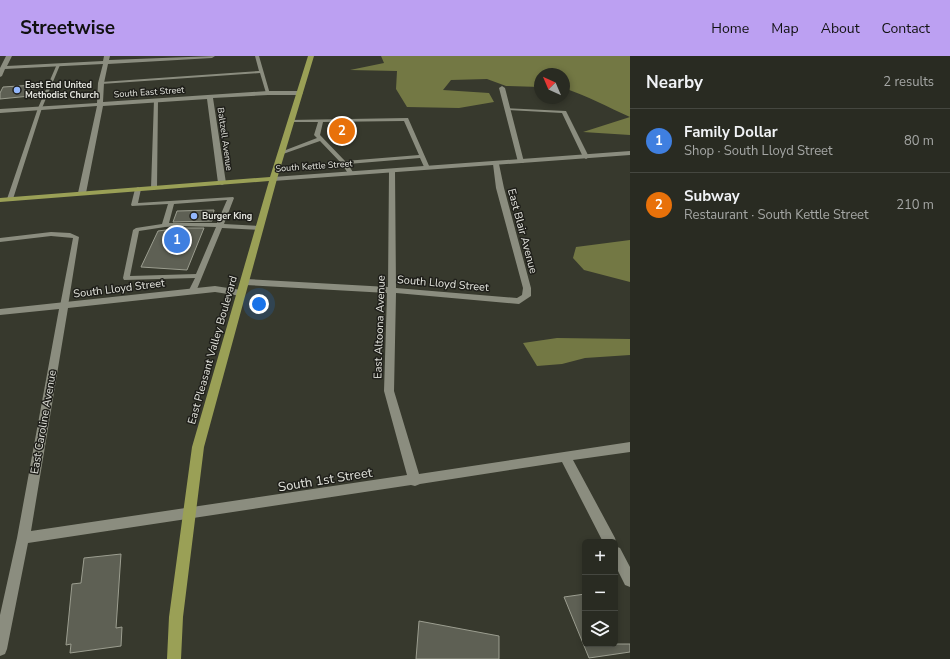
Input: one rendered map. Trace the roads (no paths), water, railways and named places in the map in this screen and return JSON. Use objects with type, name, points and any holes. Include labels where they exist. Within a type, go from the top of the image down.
[{"type":"main road","name":"East Pleasant Valley Boulevard","points":[[174,659],[176,617],[198,447],[273,179],[311,56]]},
{"type":"main road","name":"South Kettle Street","points":[[0,200],[273,179]]},
{"type":"street","points":[[0,75],[9,56]]},
{"type":"street","points":[[3,68],[58,65],[107,59],[212,56]]},
{"type":"street","points":[[82,193],[100,104],[101,83],[107,59]]},
{"type":"street","points":[[502,88],[521,162]]},
{"type":"street","name":"South East Street","points":[[0,111],[268,93],[300,93]]},
{"type":"street","name":"Baltzell Avenue","points":[[210,97],[222,183]]},
{"type":"street","name":"South Kettle Street","points":[[273,179],[630,154]]},
{"type":"street","name":"East Blair Avenue","points":[[496,164],[500,188],[526,288],[526,296],[519,301]]},
{"type":"street","name":"East Altoona Avenue","points":[[392,171],[392,290],[389,391],[415,481]]},
{"type":"street","name":"South Lloyd Street","points":[[244,282],[392,290],[519,301]]},
{"type":"street","name":"South Lloyd Street","points":[[0,312],[214,289],[241,293]]},
{"type":"street","name":"East Caroline Avenue","points":[[0,649],[23,538],[64,306]]},
{"type":"street","name":"South 1st Street","points":[[23,538],[415,481],[630,447]]},
{"type":"street","points":[[565,457],[608,539]]},
{"type":"street","points":[[618,558],[630,580]]},
{"type":"lane","points":[[257,56],[268,93]]},
{"type":"lane","points":[[10,199],[40,108],[58,65]]},
{"type":"lane","points":[[101,83],[261,72]]},
{"type":"lane","points":[[154,188],[156,100]]},
{"type":"lane","points":[[507,109],[564,112],[586,157]]},
{"type":"lane","points":[[291,121],[406,119],[427,168]]},
{"type":"lane","points":[[321,121],[317,135],[344,163],[351,174]]},
{"type":"lane","points":[[281,153],[321,139]]},
{"type":"lane","points":[[344,163],[421,156]]},
{"type":"lane","points":[[138,189],[134,205],[231,198],[200,276],[192,292]]},
{"type":"lane","points":[[164,225],[171,203]]},
{"type":"lane","points":[[200,276],[126,278],[136,230],[153,225],[259,228]]},
{"type":"lane","points":[[0,240],[71,234],[76,237],[64,306]]},
{"type":"place","name":"East End United Methodist Church","points":[[17,90]]},
{"type":"place","name":"Subway","points":[[342,131]]},
{"type":"place","name":"Burger King","points":[[194,216]]},
{"type":"place","name":"Family Dollar","points":[[177,240]]}]
